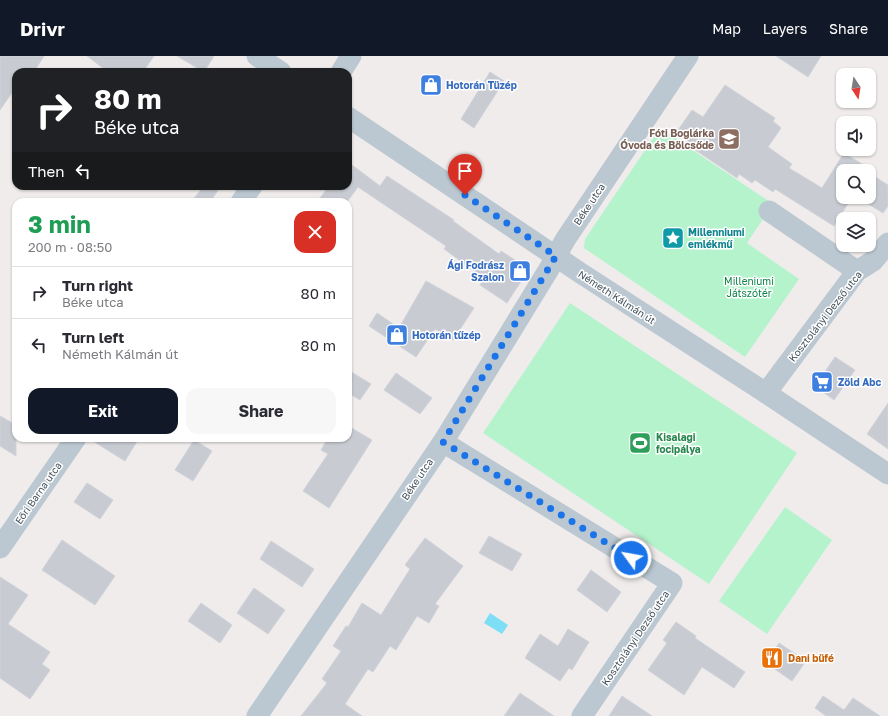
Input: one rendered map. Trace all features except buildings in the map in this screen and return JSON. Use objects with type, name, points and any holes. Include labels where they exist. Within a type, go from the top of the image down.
[{"type":"street","points":[[257,56],[275,68]]},
{"type":"street","points":[[344,68],[351,56]]},
{"type":"street","name":"Béke utca","points":[[257,716],[443,442],[565,240],[688,56]]},
{"type":"street","name":"Németh Kálmán út","points":[[352,120],[556,256],[766,392],[888,474]]},
{"type":"street","points":[[769,211],[857,271]]},
{"type":"street","name":"Kosztolányi Dezső utca","points":[[766,392],[857,271],[873,261],[888,243]]},
{"type":"street","name":"Eőri Barna utca","points":[[0,548],[73,442]]},
{"type":"street","name":"Kosztolányi Dezső utca","points":[[443,442],[672,583],[582,716]]},
{"type":"green space","name":"Milleniumi Játszótér","points":[[660,128],[773,204],[747,243],[799,279],[745,357],[584,248],[585,239]]},
{"type":"green space","name":"Kisalagi focipálya","points":[[570,303],[797,453],[709,584],[483,433]]},
{"type":"green space","points":[[785,507],[832,540],[767,634],[719,601]]},
{"type":"water","points":[[490,613],[508,625],[502,634],[484,623]]},
{"type":"place","name":"Hotorán Tüzép","points":[[431,85]]},
{"type":"place","name":"Fóti Boglárka Óvoda és Bölcsőde","points":[[729,139]]},
{"type":"place","name":"Millenniumi emlékmű","points":[[673,238]]},
{"type":"place","name":"Ági Fodrász Szalon","points":[[520,271]]},
{"type":"place","name":"Hotorán tűzép","points":[[397,335]]},
{"type":"place","name":"Zöld Abc","points":[[822,382]]},
{"type":"place","name":"Kisalagi focipálya","points":[[640,443]]},
{"type":"place","name":"Dani büfé","points":[[772,658]]},
{"type":"route","points":[[465,195],[556,256],[443,442],[631,558]]}]
